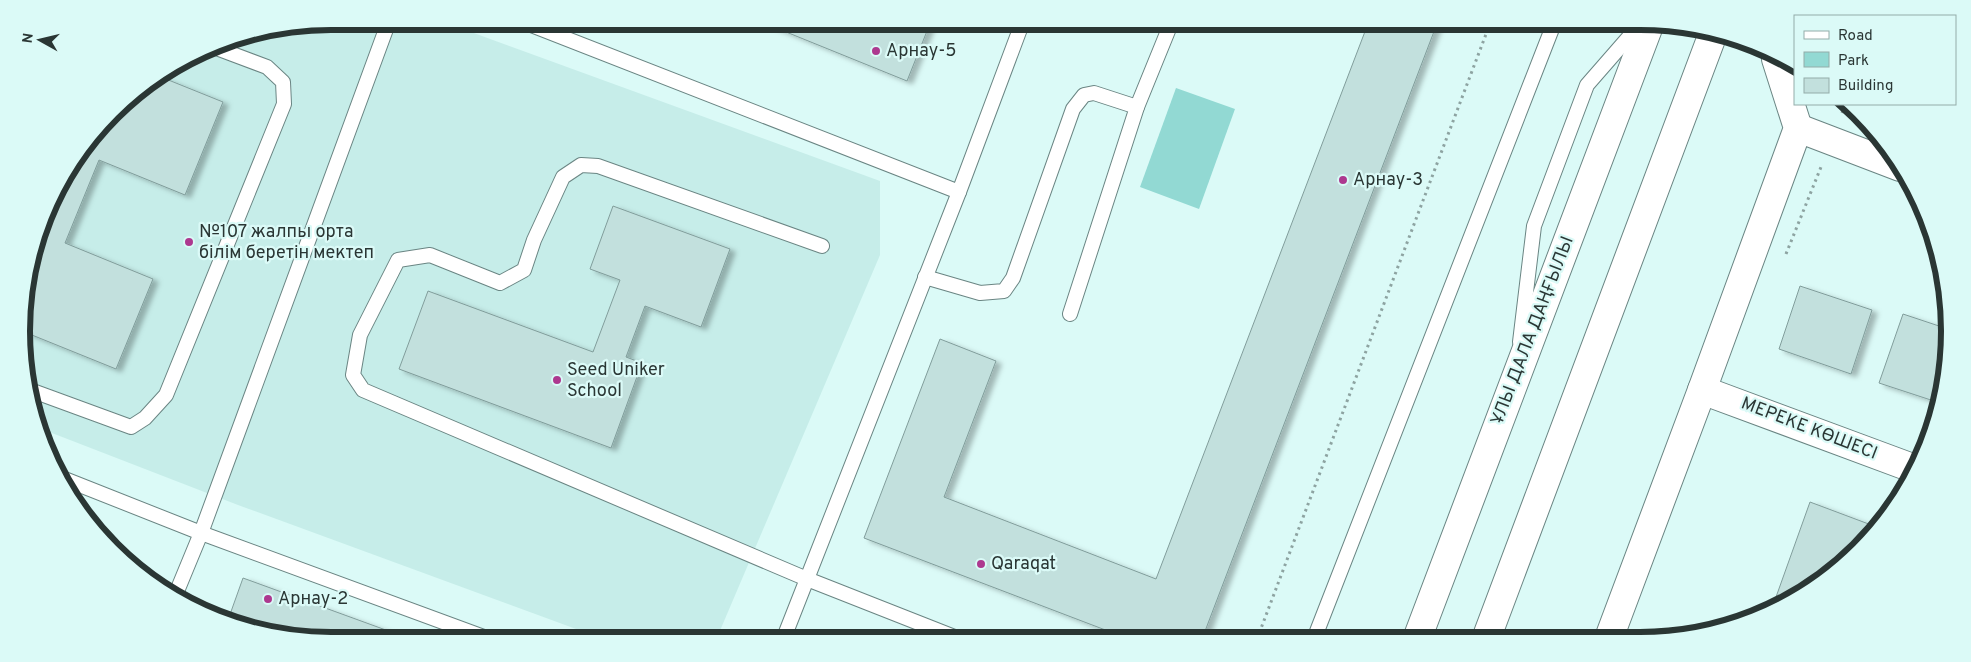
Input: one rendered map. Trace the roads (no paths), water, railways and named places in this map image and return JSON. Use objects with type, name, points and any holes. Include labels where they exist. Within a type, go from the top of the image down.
[{"type":"main road","name":"ҰЛЫ ДАЛА ДАҢҒЫЛЫ","points":[[1420,632],[1647,30]]},
{"type":"main road","points":[[1488,632],[1711,39]]},
{"type":"main road","points":[[1610,632],[1798,128],[1777,63]]},
{"type":"main road","points":[[1798,128],[1876,149]]},
{"type":"main road","name":"МЕРЕКЕ КӨШЕСІ","points":[[1702,390],[1909,467]]},
{"type":"lane","points":[[177,590],[201,533],[386,30]]},
{"type":"lane","points":[[544,30],[959,192]]},
{"type":"lane","points":[[786,632],[959,192],[1020,30]]},
{"type":"lane","points":[[1070,314],[1137,107],[1168,30]]},
{"type":"lane","points":[[1317,632],[1551,30]]},
{"type":"lane","points":[[1515,378],[1534,226],[1587,85],[1635,30]]},
{"type":"lane","points":[[37,392],[131,427],[145,418],[166,395],[284,104],[283,82],[267,67],[223,50]]},
{"type":"lane","points":[[925,278],[980,293],[1004,292],[1013,278],[1073,109],[1084,95],[1094,93],[1137,107]]},
{"type":"lane","points":[[822,246],[598,166],[581,165],[563,177],[534,240],[524,270],[500,282],[430,255],[398,260],[360,335],[353,374],[363,390],[807,579],[942,632]]},
{"type":"lane","points":[[69,481],[201,533],[470,632]]},
{"type":"place","name":"Арнау-5","points":[[876,51]]},
{"type":"place","name":"Арнау-3","points":[[1343,180]]},
{"type":"place","name":"№107 жалпы орта білім беретін мектеп","points":[[189,242]]},
{"type":"place","name":"Seed Uniker School","points":[[557,380]]},
{"type":"place","name":"Qaraqat","points":[[981,564]]},
{"type":"place","name":"Арнау-2","points":[[268,599]]}]
